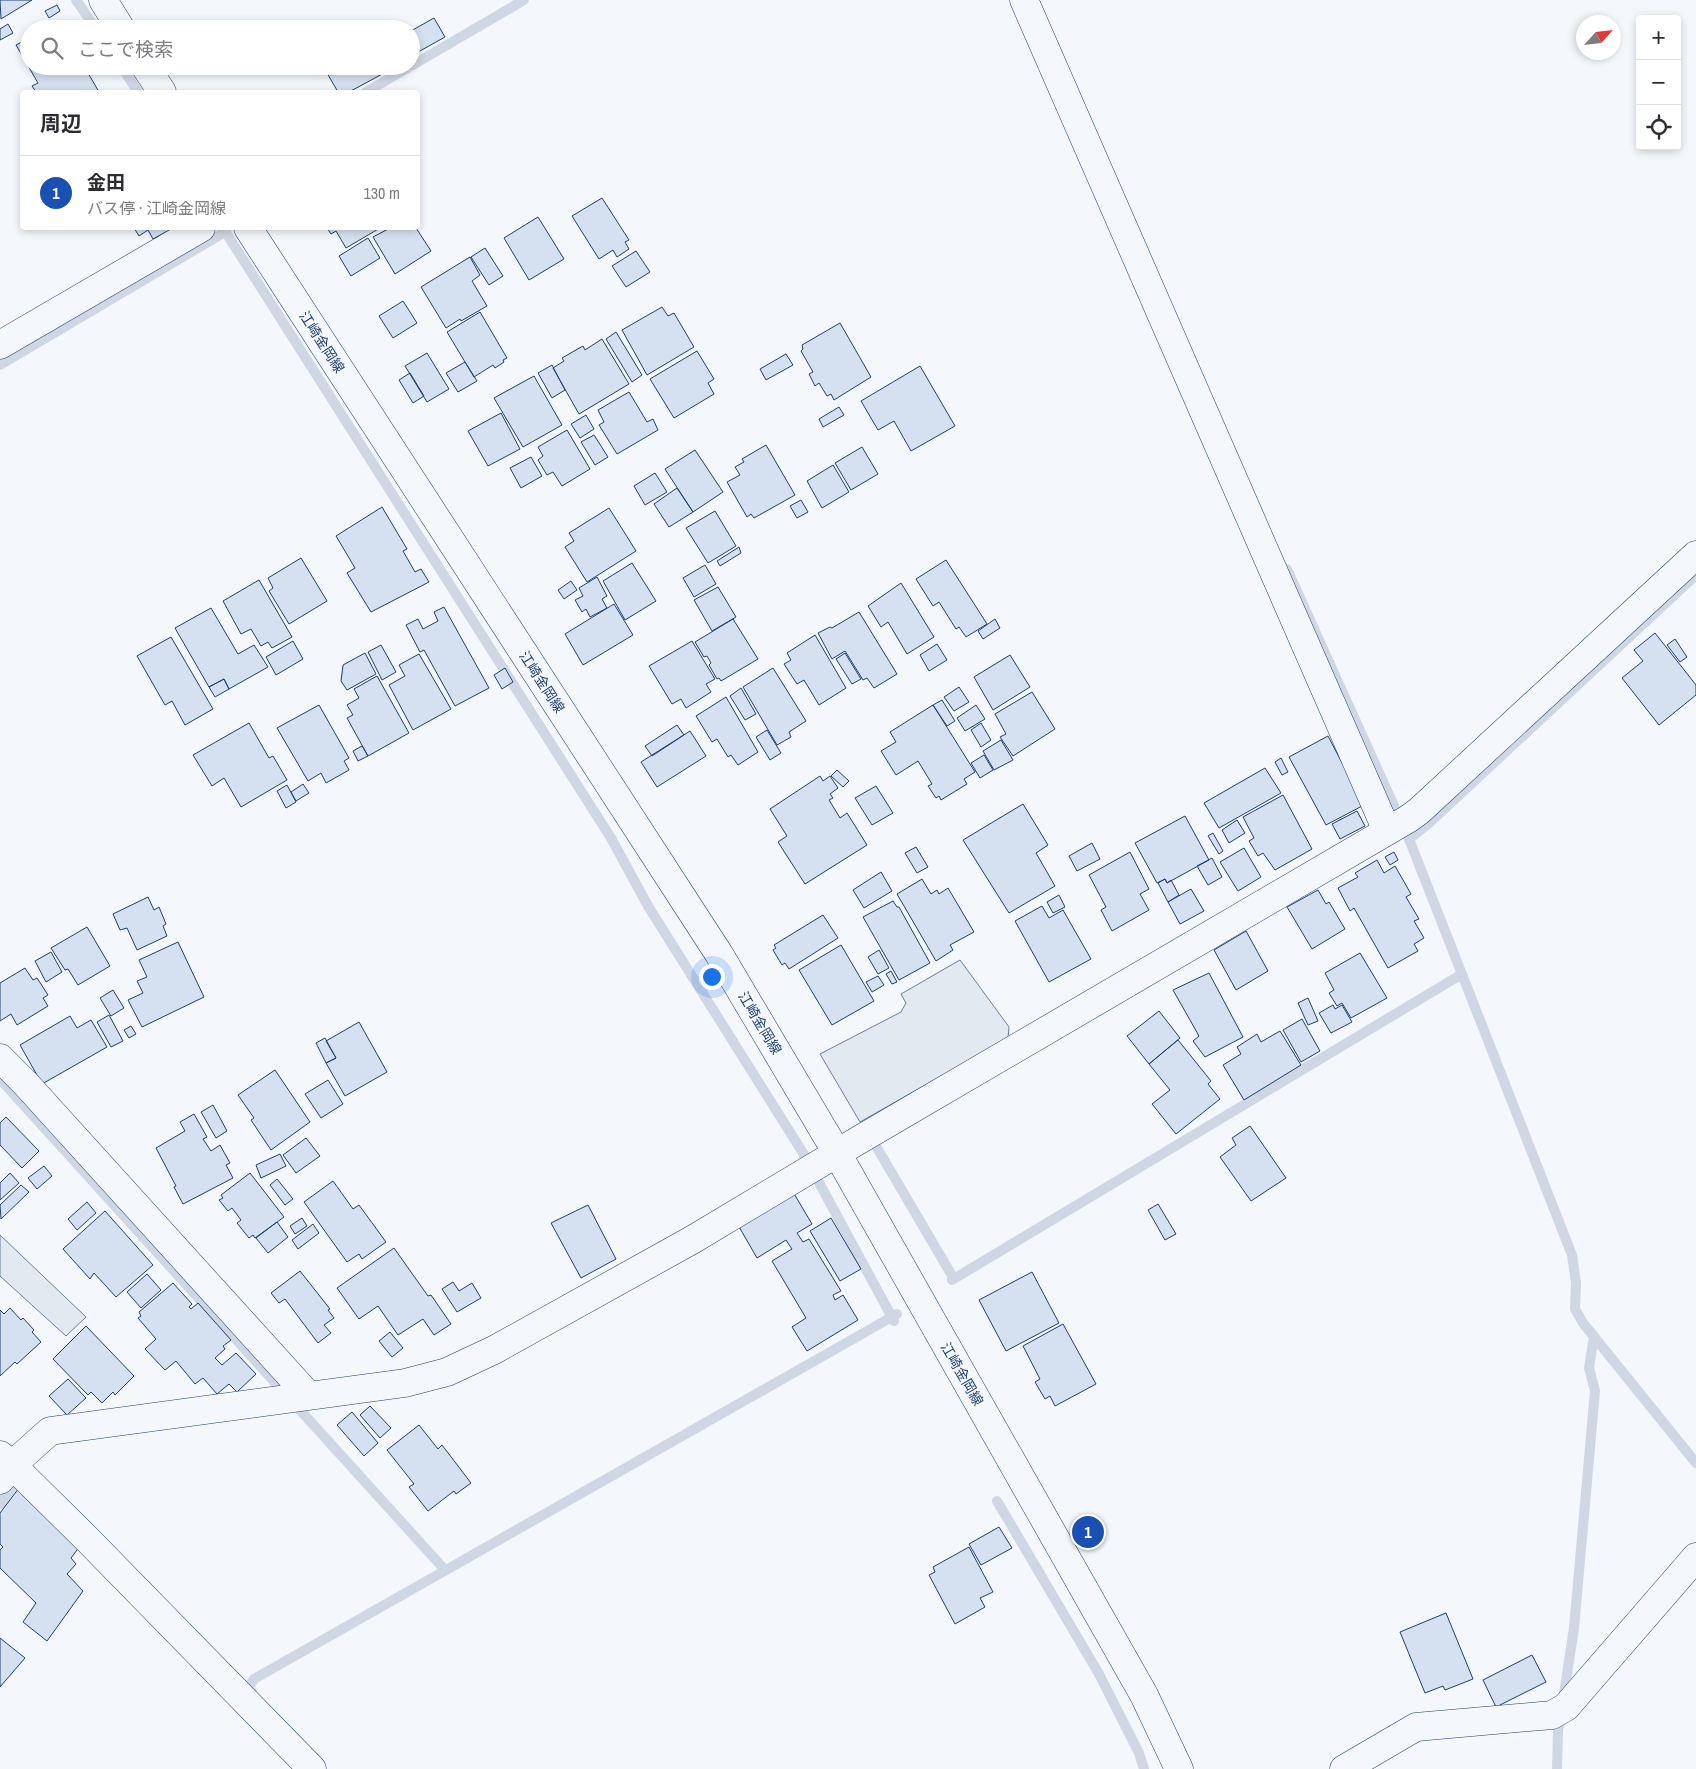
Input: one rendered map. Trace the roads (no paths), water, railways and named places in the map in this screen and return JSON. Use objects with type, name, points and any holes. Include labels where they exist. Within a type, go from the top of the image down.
[{"type":"street","points":[[103,0],[115,20]]},
{"type":"street","points":[[1024,0],[1397,825]]},
{"type":"street","points":[[151,75],[161,90]]},
{"type":"street","points":[[0,345],[198,230]]},
{"type":"street","name":"江崎金岡線","points":[[249,230],[719,954],[820,1163],[1144,1695],[1179,1769]]},
{"type":"street","points":[[312,1769],[87,1539],[5,1469],[50,1431],[405,1383],[447,1372],[494,1350],[692,1240],[1397,825],[1418,811],[1696,555]]},
{"type":"street","points":[[0,1058],[26,1084],[295,1397]]},
{"type":"street","points":[[1344,1769],[1416,1726],[1559,1711],[1696,1557]]},
{"type":"waterway","points":[[76,0],[90,20]]},
{"type":"waterway","points":[[420,61],[524,0]]},
{"type":"waterway","points":[[127,75],[137,90]]},
{"type":"waterway","points":[[369,90],[395,75]]},
{"type":"waterway","points":[[224,230],[611,838],[648,906],[803,1153],[894,1321]]},
{"type":"waterway","points":[[0,365],[225,232]]},
{"type":"waterway","points":[[1287,569],[1409,839],[1572,1255],[1576,1283],[1575,1309],[1583,1323],[1696,1463]]},
{"type":"waterway","points":[[1409,839],[1428,824],[1696,575]]},
{"type":"waterway","points":[[952,1280],[1462,974]]},
{"type":"waterway","points":[[0,1079],[445,1570]]},
{"type":"waterway","points":[[873,1141],[954,1279]]},
{"type":"waterway","points":[[254,1697],[249,1687],[254,1679],[897,1314]]},
{"type":"waterway","points":[[1563,1700],[1574,1628],[1595,1391],[1589,1368],[1594,1336]]},
{"type":"waterway","points":[[0,1504],[16,1482],[11,1478]]},
{"type":"waterway","points":[[997,1501],[1099,1674],[1139,1753],[1144,1769]]},
{"type":"waterway","points":[[1557,1769],[1558,1731],[1561,1714]]},
{"type":"place","name":"金田","points":[[1088,1532]]}]
